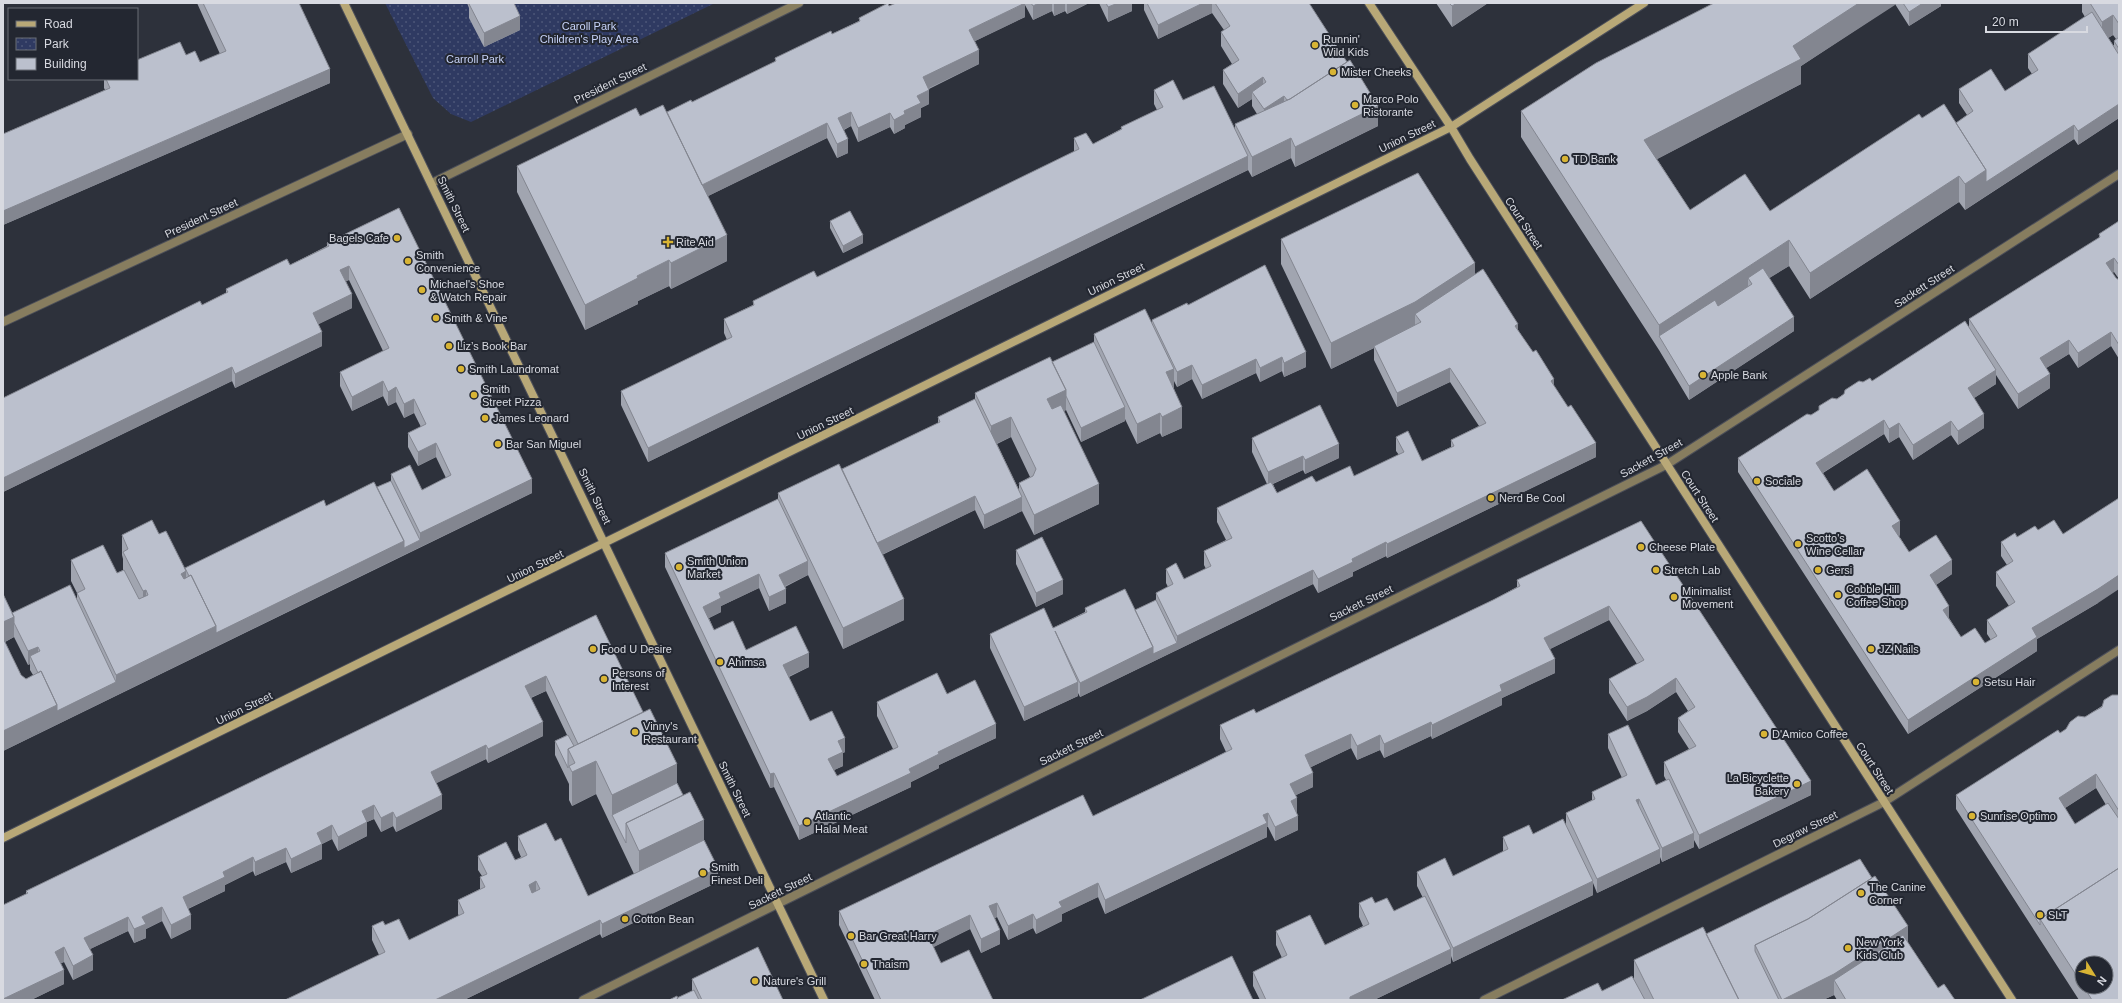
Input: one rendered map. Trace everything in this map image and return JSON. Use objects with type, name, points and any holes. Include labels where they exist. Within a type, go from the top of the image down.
[{"type":"street","name":"Smith Street","points":[[344,3],[606,544],[824,1000]]},
{"type":"street","name":"President Street","points":[[432,183],[798,3]]},
{"type":"street","name":"Court Street","points":[[1369,3],[1451,127],[1470,159],[2012,1000]]},
{"type":"street","name":"Union Street","points":[[3,838],[606,544],[1451,127],[1644,3]]},
{"type":"street","name":"President Street","points":[[3,322],[408,134]]},
{"type":"street","name":"Sackett Street","points":[[583,1000],[1666,464],[2119,174]]},
{"type":"street","name":"Degraw Street","points":[[1484,1000],[1884,802],[2119,650]]},
{"type":"green space","name":"Carroll Park","points":[[385,3],[715,3],[471,122],[451,114],[433,98]]},
{"type":"building","points":[[203,3],[299,3],[330,69],[3,211],[3,134],[110,88],[106,80],[138,80],[138,60],[180,42],[186,55],[195,51],[200,62],[226,51]]},
{"type":"building","points":[[514,3],[520,16],[484,33],[469,4]]},
{"type":"building","points":[[888,3],[889,6],[896,3],[1025,3],[969,30],[979,50],[923,77],[929,90],[917,96],[921,103],[904,111],[905,114],[894,120],[890,113],[858,128],[851,112],[838,118],[848,139],[837,144],[827,123],[702,185],[667,112],[691,100],[692,102],[776,61],[775,58],[831,31],[832,34],[860,21],[859,18]]},
{"type":"building","points":[[1031,3],[1039,3],[1033,6]]},
{"type":"building","points":[[1106,3],[1118,3],[1108,7]]},
{"type":"building","points":[[1147,3],[1203,3],[1158,25]]},
{"type":"building","points":[[1215,3],[1309,3],[1347,62],[1290,99],[1287,100],[1284,96],[1264,109],[1252,92],[1266,82],[1263,77],[1238,94],[1223,70],[1239,60],[1221,32],[1230,26]]},
{"type":"building","points":[[1449,3],[1457,3],[1452,6]]},
{"type":"building","points":[[1714,3],[1859,3],[1793,46],[1801,59],[1644,140],[1690,210],[1745,174],[1770,211],[1919,114],[1922,118],[1944,104],[1986,170],[1965,184],[1959,176],[1810,273],[1789,240],[1659,325],[1521,111],[1596,63]]},
{"type":"building","points":[[1903,3],[1923,3],[1909,12]]},
{"type":"building","points":[[2090,3],[2119,3],[2119,24],[2113,15],[2102,22]]},
{"type":"building","points":[[2092,12],[2119,55],[2119,104],[2078,131],[2074,125],[1986,182],[1986,170],[1956,123],[1973,111],[1959,89],[1991,69],[2005,91],[2038,70],[2028,54]]},
{"type":"building","points":[[2119,37],[2119,49],[2114,41]]},
{"type":"building","points":[[1350,60],[1378,106],[1295,147],[1291,138],[1252,157],[1235,124],[1290,99]]},
{"type":"building","points":[[1173,80],[1183,100],[1214,86],[1248,156],[648,448],[621,391],[732,337],[724,319],[754,305],[753,301],[814,271],[817,277],[1079,149],[1074,138],[1086,133],[1093,144],[1122,129],[1121,127],[1163,107],[1154,90]]},
{"type":"building","points":[[663,105],[727,235],[671,263],[669,260],[637,276],[638,278],[585,305],[517,166],[636,108],[640,116]]},
{"type":"building","points":[[1418,173],[1475,263],[1415,302],[1331,343],[1281,239]]},
{"type":"building","points":[[399,208],[532,479],[420,533],[391,474],[410,465],[422,490],[451,475],[436,443],[418,452],[408,433],[426,424],[414,399],[404,404],[396,387],[388,392],[383,381],[352,397],[340,372],[389,348],[349,266],[340,270],[352,294],[313,313],[322,332],[235,374],[232,367],[3,478],[3,398],[200,301],[202,305],[228,292],[226,289],[287,259],[290,265],[329,246],[327,243]]},
{"type":"building","points":[[850,211],[863,235],[843,246],[830,221]]},
{"type":"building","points":[[2119,221],[2119,265],[2114,258],[2106,263],[2119,280],[2119,345],[2111,332],[2078,353],[2069,340],[2040,358],[2050,374],[2018,394],[1969,319],[2100,237],[2099,234]]},
{"type":"building","points":[[1265,265],[1306,352],[1284,363],[1282,357],[1260,368],[1256,359],[1202,385],[1192,365],[1177,372],[1152,320],[1187,303],[1188,305]]},
{"type":"building","points":[[1763,268],[1794,317],[1689,386],[1659,336],[1715,300],[1718,306],[1752,284],[1748,278]]},
{"type":"building","points":[[1483,269],[1518,324],[1515,326],[1533,352],[1536,350],[1554,379],[1551,381],[1568,407],[1571,405],[1596,443],[1387,544],[1386,542],[1352,559],[1353,562],[1318,579],[1313,570],[1177,636],[1156,593],[1173,584],[1166,569],[1176,563],[1184,579],[1211,566],[1204,551],[1232,538],[1217,508],[1271,482],[1277,493],[1312,476],[1316,482],[1350,466],[1354,476],[1404,452],[1396,437],[1408,431],[1422,461],[1454,446],[1451,440],[1486,423],[1450,368],[1397,393],[1374,346],[1421,322],[1415,314]]},
{"type":"building","points":[[1145,309],[1174,369],[1166,372],[1182,407],[1162,417],[1160,413],[1137,424],[1094,334]]},
{"type":"building","points":[[1965,321],[1996,370],[1968,388],[1984,414],[1958,431],[1951,421],[1913,445],[1899,423],[1889,429],[1884,420],[1816,463],[1834,491],[1867,469],[1900,521],[1892,526],[1909,552],[1936,535],[1952,560],[1930,575],[1949,606],[1943,610],[1961,637],[1975,628],[1985,643],[1997,636],[1987,620],[2015,602],[1996,572],[2013,561],[2001,542],[2015,533],[2017,537],[2035,526],[2038,530],[2054,520],[2063,534],[2119,498],[2119,575],[2032,628],[2037,637],[1908,720],[1738,458],[1807,414],[1811,415],[1819,410],[1819,406],[1832,398],[1837,399],[1844,394],[1845,390],[1859,381],[1863,382],[1870,378],[1872,381]]},
{"type":"building","points":[[1094,342],[1125,407],[1081,428],[1066,396],[1066,390],[1052,362]]},
{"type":"building","points":[[1050,357],[1066,390],[1047,399],[1052,409],[1061,405],[1099,484],[1034,515],[1019,483],[1033,476],[1036,469],[1011,417],[991,426],[975,393]]},
{"type":"building","points":[[975,399],[1022,497],[984,515],[975,496],[877,543],[842,469],[940,422],[938,417]]},
{"type":"building","points":[[1320,405],[1339,444],[1305,460],[1303,456],[1268,472],[1252,438]]},
{"type":"building","points":[[839,464],[904,599],[843,628],[778,493]]},
{"type":"building","points":[[391,481],[420,540],[404,548],[404,541],[377,487]]},
{"type":"building","points":[[374,482],[404,541],[216,633],[216,626],[191,575],[189,576],[185,568],[324,500],[326,506]]},
{"type":"building","points":[[778,499],[808,561],[779,575],[786,589],[769,597],[759,574],[719,593],[721,598],[703,607],[714,630],[733,621],[746,650],[796,626],[809,653],[783,665],[810,721],[832,711],[845,738],[838,741],[843,752],[828,759],[837,776],[898,747],[877,702],[937,673],[947,694],[975,680],[996,724],[938,752],[939,754],[909,769],[911,773],[799,826],[774,773],[770,774],[665,553]]},
{"type":"building","points":[[152,520],[159,534],[166,531],[186,571],[181,574],[184,579],[191,575],[216,626],[116,675],[77,593],[85,589],[71,560],[103,545],[117,573],[124,570],[139,599],[148,595],[146,590],[143,591],[123,552],[128,549],[122,535]]},
{"type":"building","points":[[1641,521],[1811,781],[1699,835],[1664,762],[1696,746],[1678,718],[1695,707],[1676,678],[1647,697],[1627,707],[1609,679],[1644,660],[1609,606],[1544,638],[1555,659],[1500,685],[1502,691],[1432,725],[1431,722],[1384,744],[1380,735],[1357,746],[1351,734],[1305,755],[1313,773],[1290,784],[1297,798],[1291,801],[1298,816],[1275,827],[1268,813],[1263,815],[1267,823],[1105,900],[1098,883],[1059,902],[1062,907],[1036,920],[1033,914],[1008,926],[997,903],[989,906],[1000,930],[981,939],[970,915],[928,935],[941,963],[969,950],[993,1000],[881,1000],[839,911],[1083,795],[1093,816],[1198,766],[1232,749],[1220,725],[1254,709],[1256,713],[1493,600],[1520,586],[1517,580]]},
{"type":"building","points":[[1042,537],[1063,580],[1036,593],[1016,550]]},
{"type":"building","points":[[70,585],[116,682],[57,711],[57,705],[41,671],[38,673],[30,656],[40,651],[38,647],[28,651],[14,623],[12,613]]},
{"type":"building","points":[[1125,589],[1153,647],[1080,683],[1055,631],[1078,682],[1024,707],[990,634],[1044,608],[1053,628],[1087,612],[1085,608]]},
{"type":"building","points":[[3,594],[14,617],[3,622]]},
{"type":"building","points":[[1156,600],[1177,643],[1153,654],[1153,647],[1135,610]]},
{"type":"building","points":[[596,615],[643,712],[578,744],[546,676],[525,686],[543,722],[488,749],[486,745],[431,772],[442,795],[396,818],[393,812],[381,818],[374,805],[362,811],[367,822],[338,837],[332,825],[317,833],[322,844],[291,859],[286,848],[255,862],[253,857],[223,872],[225,877],[183,897],[191,915],[171,925],[162,907],[142,917],[146,924],[134,929],[128,917],[84,938],[93,955],[73,966],[64,947],[55,952],[64,970],[3,999],[3,905],[28,893],[26,891]]},
{"type":"building","points":[[3,638],[21,675],[26,679],[41,671],[57,705],[3,731]]},
{"type":"building","points":[[2112,695],[2119,695],[2119,811],[2096,774],[2059,798],[2075,824],[2108,803],[2119,819],[2119,868],[2040,919],[2040,925],[1956,795],[2058,730],[2060,733],[2066,729],[2070,722],[2078,716],[2085,717],[2102,707],[2104,700]]},
{"type":"building","points":[[650,709],[677,764],[612,795],[596,761],[572,772],[569,766],[575,763],[568,749]]},
{"type":"building","points":[[1628,725],[1656,785],[1669,779],[1694,833],[1662,848],[1639,799],[1636,800],[1660,849],[1597,879],[1566,813],[1595,799],[1592,792],[1627,775],[1608,734]]},
{"type":"building","points":[[568,735],[574,746],[568,749],[568,768],[555,741]]},
{"type":"building","points":[[677,783],[683,795],[626,823],[626,843],[612,815]]},
{"type":"building","points":[[690,792],[704,820],[639,851],[626,823]]},
{"type":"building","points":[[1563,819],[1593,881],[1453,948],[1417,872],[1445,858],[1453,876],[1508,849],[1503,837],[1529,825],[1533,834]]},
{"type":"building","points":[[546,823],[555,841],[561,838],[588,896],[704,840],[718,868],[602,924],[600,920],[435,1000],[285,1000],[385,952],[372,926],[383,921],[385,925],[399,919],[409,940],[464,913],[458,900],[485,887],[480,877],[487,874],[478,856],[506,842],[515,860],[527,855],[518,836]],"holes":[[[536,881],[540,889],[532,893],[529,885]]]},
{"type":"building","points":[[1860,859],[1872,878],[1808,919],[1755,945],[1755,951],[1779,1000],[1739,1000],[1706,934]]},
{"type":"building","points":[[2119,868],[2119,1000],[2092,1000],[2089,995],[2114,995],[2114,955],[2074,955],[2074,972],[2040,919]]},
{"type":"building","name":"New York Kids Club","points":[[1875,876],[1908,926],[1834,974],[1782,1000],[1755,945],[1808,919]]},
{"type":"building","points":[[1425,896],[1451,949],[1350,997],[1349,1000],[1266,1000],[1253,972],[1287,955],[1276,931],[1310,915],[1325,945],[1369,924],[1359,903],[1372,897],[1375,903],[1387,898],[1394,911]]},
{"type":"building","points":[[1703,927],[1739,1000],[1654,1000],[1634,960]]},
{"type":"building","points":[[1903,935],[1938,988],[1944,984],[1955,1000],[1846,1000],[1834,980]]},
{"type":"building","points":[[758,947],[783,1000],[702,1000],[692,979]]},
{"type":"building","points":[[1232,956],[1253,1000],[1140,1000]]},
{"type":"building","points":[[1632,976],[1645,1000],[1562,1000],[1598,983],[1602,991]]},
{"type":"building","points":[[694,990],[699,1000],[678,1000],[677,998]]},
{"type":"building","points":[[677,996],[678,1000],[669,1000]]},
{"type":"place","name":"Runnin' Wild Kids","points":[[1315,45]]},
{"type":"place","name":"Mister Cheeks","points":[[1333,72]]},
{"type":"place","name":"Marco Polo Ristorante","points":[[1355,105]]},
{"type":"place","name":"TD Bank","points":[[1565,159]]},
{"type":"place","name":"Bagels Cafe","points":[[397,238]]},
{"type":"place","name":"Rite Aid","points":[[668,242]]},
{"type":"place","name":"Smith Convenience","points":[[408,261]]},
{"type":"place","name":"Michael's Shoe & Watch Repair","points":[[422,290]]},
{"type":"place","name":"Smith & Vine","points":[[436,318]]},
{"type":"place","name":"Liz’s Book Bar","points":[[449,346]]},
{"type":"place","name":"Smith Laundromat","points":[[461,369]]},
{"type":"place","name":"Apple Bank","points":[[1703,375]]},
{"type":"place","name":"Smith Street Pizza","points":[[474,395]]},
{"type":"place","name":"James Leonard","points":[[485,418]]},
{"type":"place","name":"Bar San Miguel","points":[[498,444]]},
{"type":"place","name":"Sociale","points":[[1757,481]]},
{"type":"place","name":"Nerd Be Cool","points":[[1491,498]]},
{"type":"place","name":"Scotto's Wine Cellar","points":[[1798,544]]},
{"type":"place","name":"Cheese Plate","points":[[1641,547]]},
{"type":"place","name":"Smith Union Market","points":[[679,567]]},
{"type":"place","name":"Stretch Lab","points":[[1656,570]]},
{"type":"place","name":"Gersi","points":[[1818,570]]},
{"type":"place","name":"Cobble Hill Coffee Shop","points":[[1838,595]]},
{"type":"place","name":"Minimalist Movement","points":[[1674,597]]},
{"type":"place","name":"Food U Desire","points":[[593,649]]},
{"type":"place","name":"JZ Nails","points":[[1871,649]]},
{"type":"place","name":"Ahimsa","points":[[720,662]]},
{"type":"place","name":"Persons of Interest","points":[[604,679]]},
{"type":"place","name":"Setsu Hair","points":[[1976,682]]},
{"type":"place","name":"Vinny's Restaurant","points":[[635,732]]},
{"type":"place","name":"D'Amico Coffee","points":[[1764,734]]},
{"type":"place","name":"La Bicyclette Bakery","points":[[1797,784]]},
{"type":"place","name":"Sunrise Optimo","points":[[1972,816]]},
{"type":"place","name":"Atlantic Halal Meat","points":[[807,822]]},
{"type":"place","name":"Smith Finest Deli","points":[[703,873]]},
{"type":"place","name":"The Canine Corner","points":[[1861,893]]},
{"type":"place","name":"SLT","points":[[2040,915]]},
{"type":"place","name":"Cotton Bean","points":[[625,919]]},
{"type":"place","name":"Bar Great Harry","points":[[851,936]]},
{"type":"place","name":"New York Kids Club","points":[[1848,948]]},
{"type":"place","name":"Thaism","points":[[864,964]]},
{"type":"place","name":"Nature's Grill","points":[[755,981]]},
{"type":"park label","name":"Caroll Park Children's Play Area","points":[[589,32]]}]
